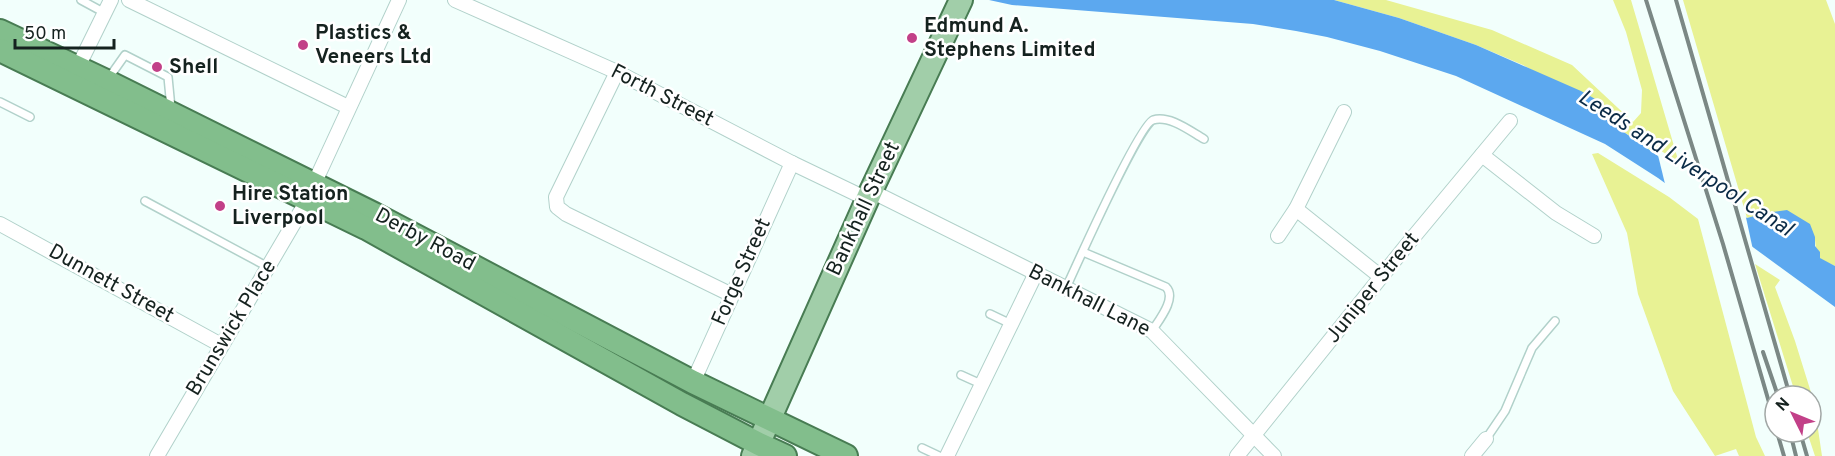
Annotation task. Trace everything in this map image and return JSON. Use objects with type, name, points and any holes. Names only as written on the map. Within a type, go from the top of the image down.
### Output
[{"type":"highway","name":"Derby Road","points":[[0,47],[77,69],[171,114],[311,192],[366,228],[672,398],[756,450],[785,456]]},
{"type":"highway","name":"Derby Road","points":[[0,47],[311,192],[374,214],[693,382],[846,456]]},
{"type":"highway","points":[[641,355],[663,374],[749,420],[756,430],[756,450]]},
{"type":"highway","points":[[770,419],[772,430],[778,437],[818,456]]},
{"type":"main road","name":"Bankhall Street","points":[[756,450],[869,195],[959,5]]},
{"type":"street","points":[[129,0],[348,107]]},
{"type":"street","name":"Brunswick Place","points":[[157,456],[311,192],[399,0]]},
{"type":"street","name":"Forth Street","points":[[455,0],[617,72],[792,163],[869,195]]},
{"type":"street","points":[[77,69],[108,6]]},
{"type":"street","points":[[617,72],[556,197],[557,207],[566,214],[732,295]]},
{"type":"street","points":[[1278,236],[1296,209],[1344,112]]},
{"type":"street","name":"Juniper Street","points":[[1237,456],[1510,121]]},
{"type":"street","points":[[1482,155],[1556,213],[1594,236]]},
{"type":"street","name":"Forge Street","points":[[693,382],[792,163]]},
{"type":"street","name":"Bankhall Lane","points":[[869,195],[1036,273],[1152,331],[1274,456]]},
{"type":"street","points":[[1296,209],[1381,277]]},
{"type":"street","name":"Dunnett Street","points":[[0,224],[221,345]]},
{"type":"street","points":[[947,456],[1036,273]]},
{"type":"street","points":[[1472,456],[1486,439]]},
{"type":"lane","points":[[81,0],[108,6]]},
{"type":"lane","points":[[106,81],[125,55],[168,77],[171,114]]},
{"type":"lane","points":[[0,102],[30,117]]},
{"type":"lane","points":[[1066,288],[1148,122],[1155,119],[1175,123],[1204,139]]},
{"type":"lane","points":[[145,201],[268,267]]},
{"type":"lane","points":[[1083,252],[1166,287],[1170,291],[1166,307],[1152,331]]},
{"type":"lane","points":[[990,314],[1011,324]]},
{"type":"lane","points":[[1486,439],[1505,411],[1532,348],[1555,321]]},
{"type":"lane","points":[[961,375],[981,384]]},
{"type":"lane","points":[[922,448],[939,456]]},
{"type":"green space","points":[[1334,0],[1386,0],[1492,30],[1572,65],[1633,122],[1641,113],[1642,90],[1626,32],[1613,0],[1631,0],[1679,163],[1657,148],[1658,155],[1618,128],[1620,121],[1523,65],[1476,45],[1399,18]]},
{"type":"green space","points":[[1683,0],[1826,0],[1835,24],[1835,266],[1819,257],[1813,234],[1800,219],[1784,213],[1747,218]]},
{"type":"green space","points":[[1598,153],[1669,197],[1698,219],[1756,437],[1765,456],[1739,456],[1736,449],[1715,456],[1673,391],[1638,294],[1627,233],[1592,154]]},
{"type":"green space","points":[[1755,264],[1780,280],[1775,287],[1808,384],[1792,384]]},
{"type":"green space","points":[[1811,444],[1820,444],[1822,456],[1815,456]]},
{"type":"water","points":[[989,0],[1334,0],[1399,18],[1476,45],[1597,100],[1620,121],[1618,128],[1747,218],[1787,210],[1810,224],[1820,258],[1835,266],[1835,307],[1658,178],[1605,144],[1456,76],[1380,51],[1327,37],[1253,24],[1012,5]]},
{"type":"pier","points":[[1657,151],[1745,213],[1753,250],[1666,188]]},
{"type":"railway","points":[[1646,0],[1723,244],[1764,384]]},
{"type":"railway","points":[[1676,0],[1787,384]]},
{"type":"railway","points":[[1763,352],[1774,384]]},
{"type":"railway","points":[[1780,444],[1784,456]]},
{"type":"railway","points":[[1793,444],[1796,456]]},
{"type":"railway","points":[[1804,444],[1807,456]]},
{"type":"place","name":"Edmund A. Stephens Limited","points":[[912,38]]},
{"type":"place","name":"Plastics & Veneers Ltd","points":[[303,45]]},
{"type":"place","name":"Shell","points":[[157,67]]},
{"type":"place","name":"Hire Station Liverpool","points":[[220,206]]},
{"type":"water label","name":"Leeds and Liverpool Canal","points":[[1685,164]]}]
